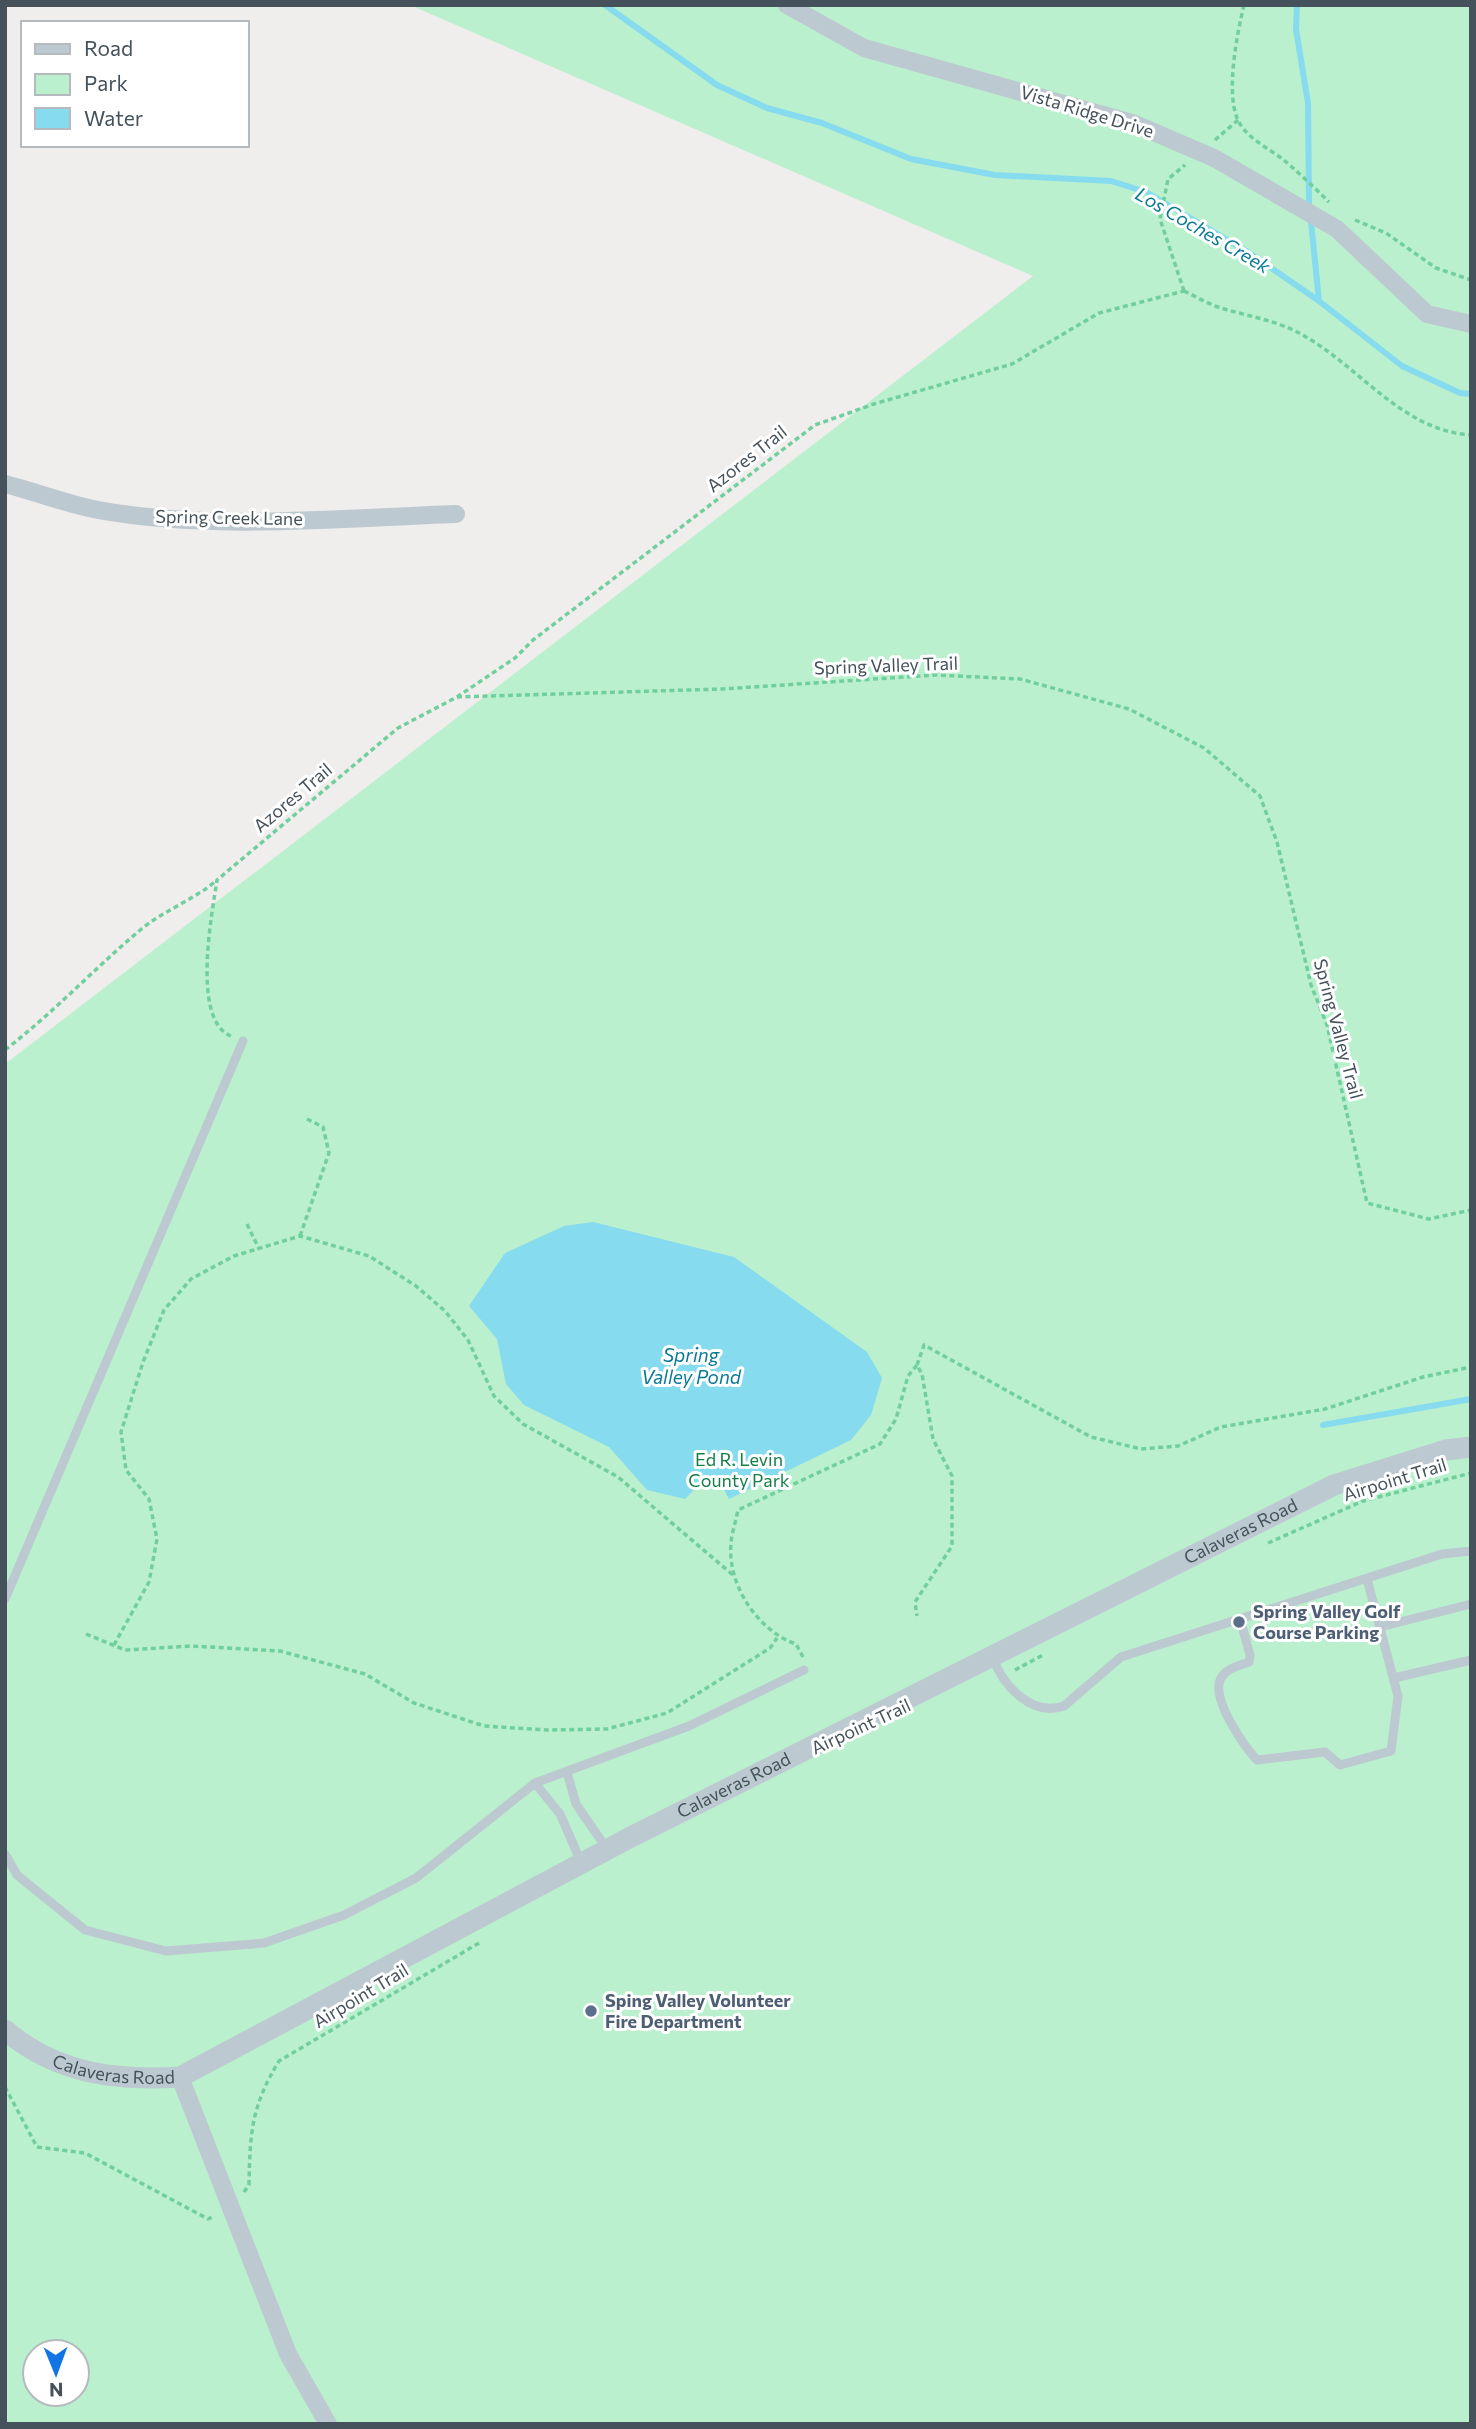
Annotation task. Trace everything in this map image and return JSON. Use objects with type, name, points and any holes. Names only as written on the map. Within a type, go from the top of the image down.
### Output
[{"type":"street","name":"Vista Ridge Drive","points":[[788,5],[864,48],[1135,124],[1200,152],[1337,229],[1427,314],[1471,324]]},
{"type":"street","name":"Spring Creek Lane","points":[[5,484],[97,509],[174,519],[304,520],[456,514]]},
{"type":"street","name":"Calaveras Road","points":[[5,2030],[36,2050],[89,2073],[113,2078],[180,2077],[475,1923],[607,1849],[997,1668],[1335,1485],[1446,1450],[1471,1447]]},
{"type":"street","points":[[180,2077],[288,2354],[328,2424]]},
{"type":"lane","points":[[5,1599],[243,1041]]},
{"type":"lane","points":[[997,1668],[1028,1702],[1043,1710],[1053,1710],[1065,1706],[1121,1657],[1442,1554],[1471,1551]]},
{"type":"lane","points":[[1240,1619],[1250,1655],[1249,1662],[1230,1669],[1220,1679],[1219,1689],[1223,1707],[1246,1749],[1257,1759],[1325,1752],[1340,1765],[1391,1751],[1398,1696],[1367,1579]]},
{"type":"lane","points":[[1380,1627],[1471,1604]]},
{"type":"lane","points":[[1394,1678],[1471,1660]]},
{"type":"lane","points":[[5,1854],[17,1875],[85,1930],[166,1951],[264,1942],[344,1915],[416,1878],[535,1783],[689,1726],[806,1669]]},
{"type":"lane","points":[[567,1772],[576,1804],[607,1849]]},
{"type":"lane","points":[[535,1783],[560,1814],[582,1863]]},
{"type":"path","points":[[1244,5],[1238,33],[1234,88],[1238,120],[1251,136],[1284,160],[1333,205]]},
{"type":"path","points":[[1238,120],[1168,179],[1160,219],[1184,291],[1216,306],[1278,323],[1302,335],[1409,415],[1449,434],[1471,435]]},
{"type":"path","points":[[1354,219],[1386,233],[1436,268],[1471,280]]},
{"type":"path","name":"Azores Trail","points":[[5,1050],[38,1024],[142,929],[197,898],[398,728],[457,697],[515,658],[533,640],[815,425],[874,404],[1012,364],[1099,313],[1184,291]]},
{"type":"path","name":"Spring Valley Trail","points":[[457,697],[722,689],[936,675],[1020,679],[1129,709],[1204,748],[1260,796],[1276,842],[1311,985],[1327,1025],[1367,1203],[1429,1219],[1471,1210]]},
{"type":"path","points":[[217,880],[208,942],[210,1003],[215,1022],[223,1033],[243,1041]]},
{"type":"path","points":[[300,1236],[329,1153],[323,1127],[307,1119]]},
{"type":"path","points":[[247,1224],[259,1248]]},
{"type":"path","points":[[114,1645],[149,1582],[157,1539],[149,1499],[126,1470],[121,1432],[142,1362],[164,1310],[191,1279],[234,1256],[300,1236],[369,1256],[416,1286],[446,1311],[468,1340],[494,1396],[523,1424],[618,1477],[734,1576]]},
{"type":"path","points":[[806,1669],[796,1644],[778,1638],[752,1611],[734,1576],[731,1544],[738,1510],[880,1444],[895,1419],[908,1376],[917,1365],[924,1345],[1091,1437],[1141,1449],[1178,1446],[1222,1427],[1325,1409],[1423,1377],[1471,1367]]},
{"type":"path","points":[[917,1365],[922,1374],[933,1439],[952,1476],[952,1546],[915,1602],[917,1616]]},
{"type":"path","name":"Airpoint Trail","points":[[1261,1546],[1363,1501],[1471,1473]]},
{"type":"path","points":[[86,1634],[125,1650],[191,1646],[281,1651],[365,1674],[414,1703],[484,1726],[547,1730],[607,1729],[667,1713],[770,1648],[778,1638]]},
{"type":"path","points":[[997,1668],[1049,1652]]},
{"type":"path","name":"Airpoint Trail","points":[[232,2209],[249,2185],[250,2133],[261,2091],[279,2061],[485,1939]]},
{"type":"path","points":[[5,2087],[37,2147],[85,2153],[208,2218],[232,2209]]},
{"type":"green space","name":"Ed R. Levin County Park","points":[[410,5],[1471,5],[1471,2424],[5,2424],[5,1064],[1033,276]]},
{"type":"water","name":"Spring Valley Pond","points":[[593,1222],[734,1257],[867,1352],[882,1378],[871,1415],[851,1440],[729,1499],[721,1484],[702,1482],[685,1499],[647,1490],[609,1447],[524,1405],[506,1384],[497,1339],[469,1306],[505,1253],[564,1226]]},
{"type":"waterway","name":"Los Coches Creek","points":[[605,5],[717,85],[767,108],[822,123],[911,159],[995,175],[1111,181],[1146,192],[1248,252],[1319,301],[1402,366],[1460,393],[1471,394]]},
{"type":"waterway","points":[[1297,5],[1296,29],[1308,103],[1309,202],[1319,301]]},
{"type":"waterway","points":[[1323,1425],[1471,1399]]},
{"type":"place","name":"Spring Valley Golf Course Parking","points":[[1239,1622]]},
{"type":"place","name":"Sping Valley Volunteer Fire Department","points":[[591,2011]]}]
